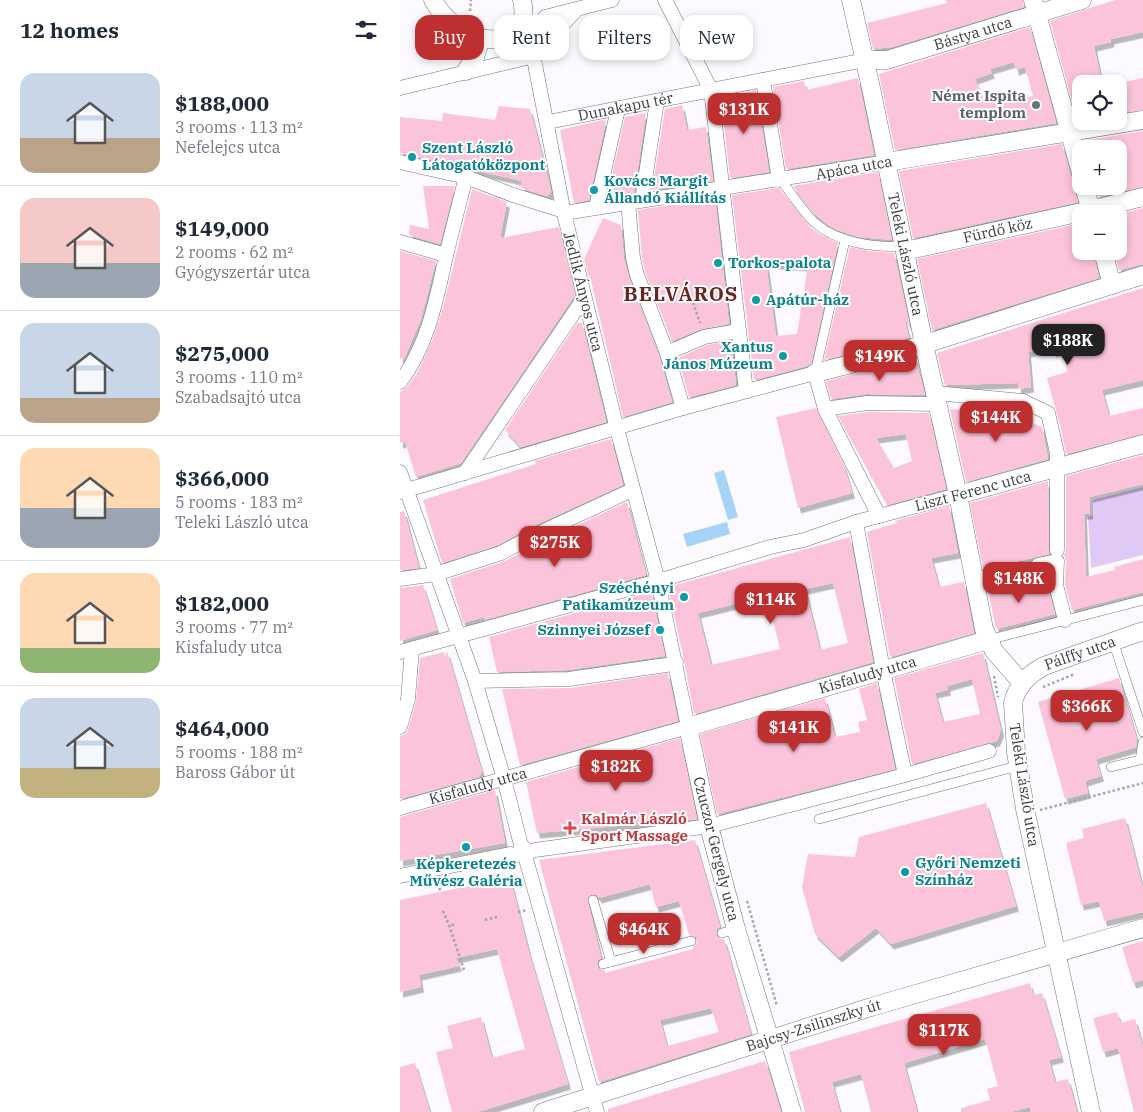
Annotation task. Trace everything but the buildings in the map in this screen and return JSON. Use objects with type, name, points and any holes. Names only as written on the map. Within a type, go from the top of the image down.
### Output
[{"type":"street","points":[[433,0],[446,15]]},
{"type":"street","points":[[553,15],[612,0]]},
{"type":"street","points":[[665,0],[711,90],[746,391]]},
{"type":"street","points":[[851,0],[859,50]]},
{"type":"street","name":"Bástya utca","points":[[859,50],[887,60],[934,47],[1035,7],[1082,0]]},
{"type":"street","points":[[484,38],[502,39],[514,34],[521,24],[523,5]]},
{"type":"street","points":[[1035,7],[1073,140]]},
{"type":"street","points":[[569,18],[577,9]]},
{"type":"street","name":"Dunakapu tér","points":[[548,122],[763,80],[859,50]]},
{"type":"street","name":"Teleki László utca","points":[[859,50],[887,162],[924,344],[958,495],[989,577],[988,640],[997,656],[1022,683],[1015,696],[1013,710],[1017,766],[1091,1112]]},
{"type":"street","points":[[466,71],[474,60]]},
{"type":"street","points":[[400,88],[516,60]]},
{"type":"street","name":"Jedlik Ányos utca","points":[[535,60],[564,212],[584,298],[632,490],[658,582]]},
{"type":"street","points":[[763,80],[780,180]]},
{"type":"street","points":[[642,200],[657,101]]},
{"type":"street","points":[[596,207],[618,109]]},
{"type":"street","name":"Apáca utca","points":[[564,212],[780,180],[1143,120]]},
{"type":"street","points":[[400,162],[466,177],[564,212]]},
{"type":"street","points":[[403,374],[425,338],[434,309],[466,177]]},
{"type":"street","name":"Fürdő köz","points":[[1115,205],[1143,197]]},
{"type":"street","points":[[628,202],[633,258],[637,275],[667,353],[683,408]]},
{"type":"street","name":"Fürdő köz","points":[[905,249],[1072,216]]},
{"type":"street","points":[[400,242],[446,255]]},
{"type":"street","points":[[1105,260],[1112,284]]},
{"type":"street","points":[[403,491],[683,408],[903,351],[1143,275]]},
{"type":"street","points":[[465,473],[584,298]]},
{"type":"street","points":[[667,353],[704,337],[738,331]]},
{"type":"street","points":[[815,373],[824,409],[879,516]]},
{"type":"street","points":[[824,409],[867,403],[936,398],[1023,401],[1048,413],[1057,453],[1058,468],[1056,585],[1065,620]]},
{"type":"street","name":"Liszt Ferenc utca","points":[[406,651],[658,582],[770,547],[804,540],[856,522],[1143,444]]},
{"type":"street","points":[[400,472],[403,491],[460,636],[475,681],[521,845],[525,849],[524,852],[595,1104]]},
{"type":"street","points":[[400,579],[436,574],[501,553],[632,490]]},
{"type":"street","points":[[856,522],[883,670],[905,775]]},
{"type":"street","points":[[1038,565],[1057,556]]},
{"type":"street","points":[[989,577],[1021,569]]},
{"type":"street","name":"Czuczor Gergely utca","points":[[658,582],[676,662],[729,931],[770,1039],[792,1112]]},
{"type":"street","name":"Pálffy utca","points":[[1022,683],[1032,673],[1044,666],[1143,631]]},
{"type":"street","name":"Kisfaludy utca","points":[[400,808],[688,727],[842,688],[883,670],[988,640]]},
{"type":"street","points":[[400,727],[408,700],[406,651]]},
{"type":"street","points":[[475,681],[569,679],[676,662]]},
{"type":"street","points":[[400,876],[510,854],[709,826],[905,775],[989,750]]},
{"type":"street","name":"Bajcsy-Zsilinszky út","points":[[543,1112],[595,1104],[770,1039],[949,983],[1143,928]]},
{"type":"lane","points":[[892,54],[926,46],[934,47]]},
{"type":"lane","points":[[780,180],[815,223],[845,240],[871,246],[905,249]]},
{"type":"lane","points":[[815,373],[845,240]]},
{"type":"lane","points":[[988,640],[1143,600]]},
{"type":"lane","points":[[1114,641],[1143,732]]},
{"type":"lane","points":[[1111,767],[1140,760],[1143,742]]},
{"type":"lane","points":[[819,819],[1017,766]]},
{"type":"lane","points":[[593,900],[607,963],[691,941]]},
{"type":"path","points":[[470,11],[471,0]]},
{"type":"path","points":[[685,279],[704,337]]},
{"type":"path","points":[[1026,814],[1143,783]]},
{"type":"path","points":[[443,911],[450,925],[464,970]]},
{"type":"path","points":[[485,920],[497,917]]},
{"type":"shaded area","points":[[1143,487],[1143,555],[1091,568],[1088,517],[1093,515],[1093,500]]},
{"type":"water","points":[[724,470],[738,517],[728,520],[714,473]]},
{"type":"water","points":[[727,522],[730,534],[687,547],[683,534]]},
{"type":"place","name":"Német Ispita templom","points":[[1036,105]]},
{"type":"place","name":"Szent László Látogatóközpont","points":[[412,157]]},
{"type":"place","name":"Kovács Margit Állandó Kiállítás","points":[[594,190]]},
{"type":"place","name":"Torkos-palota","points":[[718,263]]},
{"type":"place","name":"Apátúr-ház","points":[[756,300]]},
{"type":"place","name":"Xantus János Múzeum","points":[[783,356]]},
{"type":"place","name":"Széchényi Patikamúzeum","points":[[684,597]]},
{"type":"place","name":"Szinnyei József","points":[[660,630]]},
{"type":"place","name":"Kalmár László Sport Massage","points":[[570,828]]},
{"type":"place","name":"Képkeretezés Művész Galéria","points":[[466,847]]},
{"type":"place","name":"Győri Nemzeti Színház","points":[[905,872]]},
{"type":"district","name":"BELVÁROS","points":[[681,294]]}]
